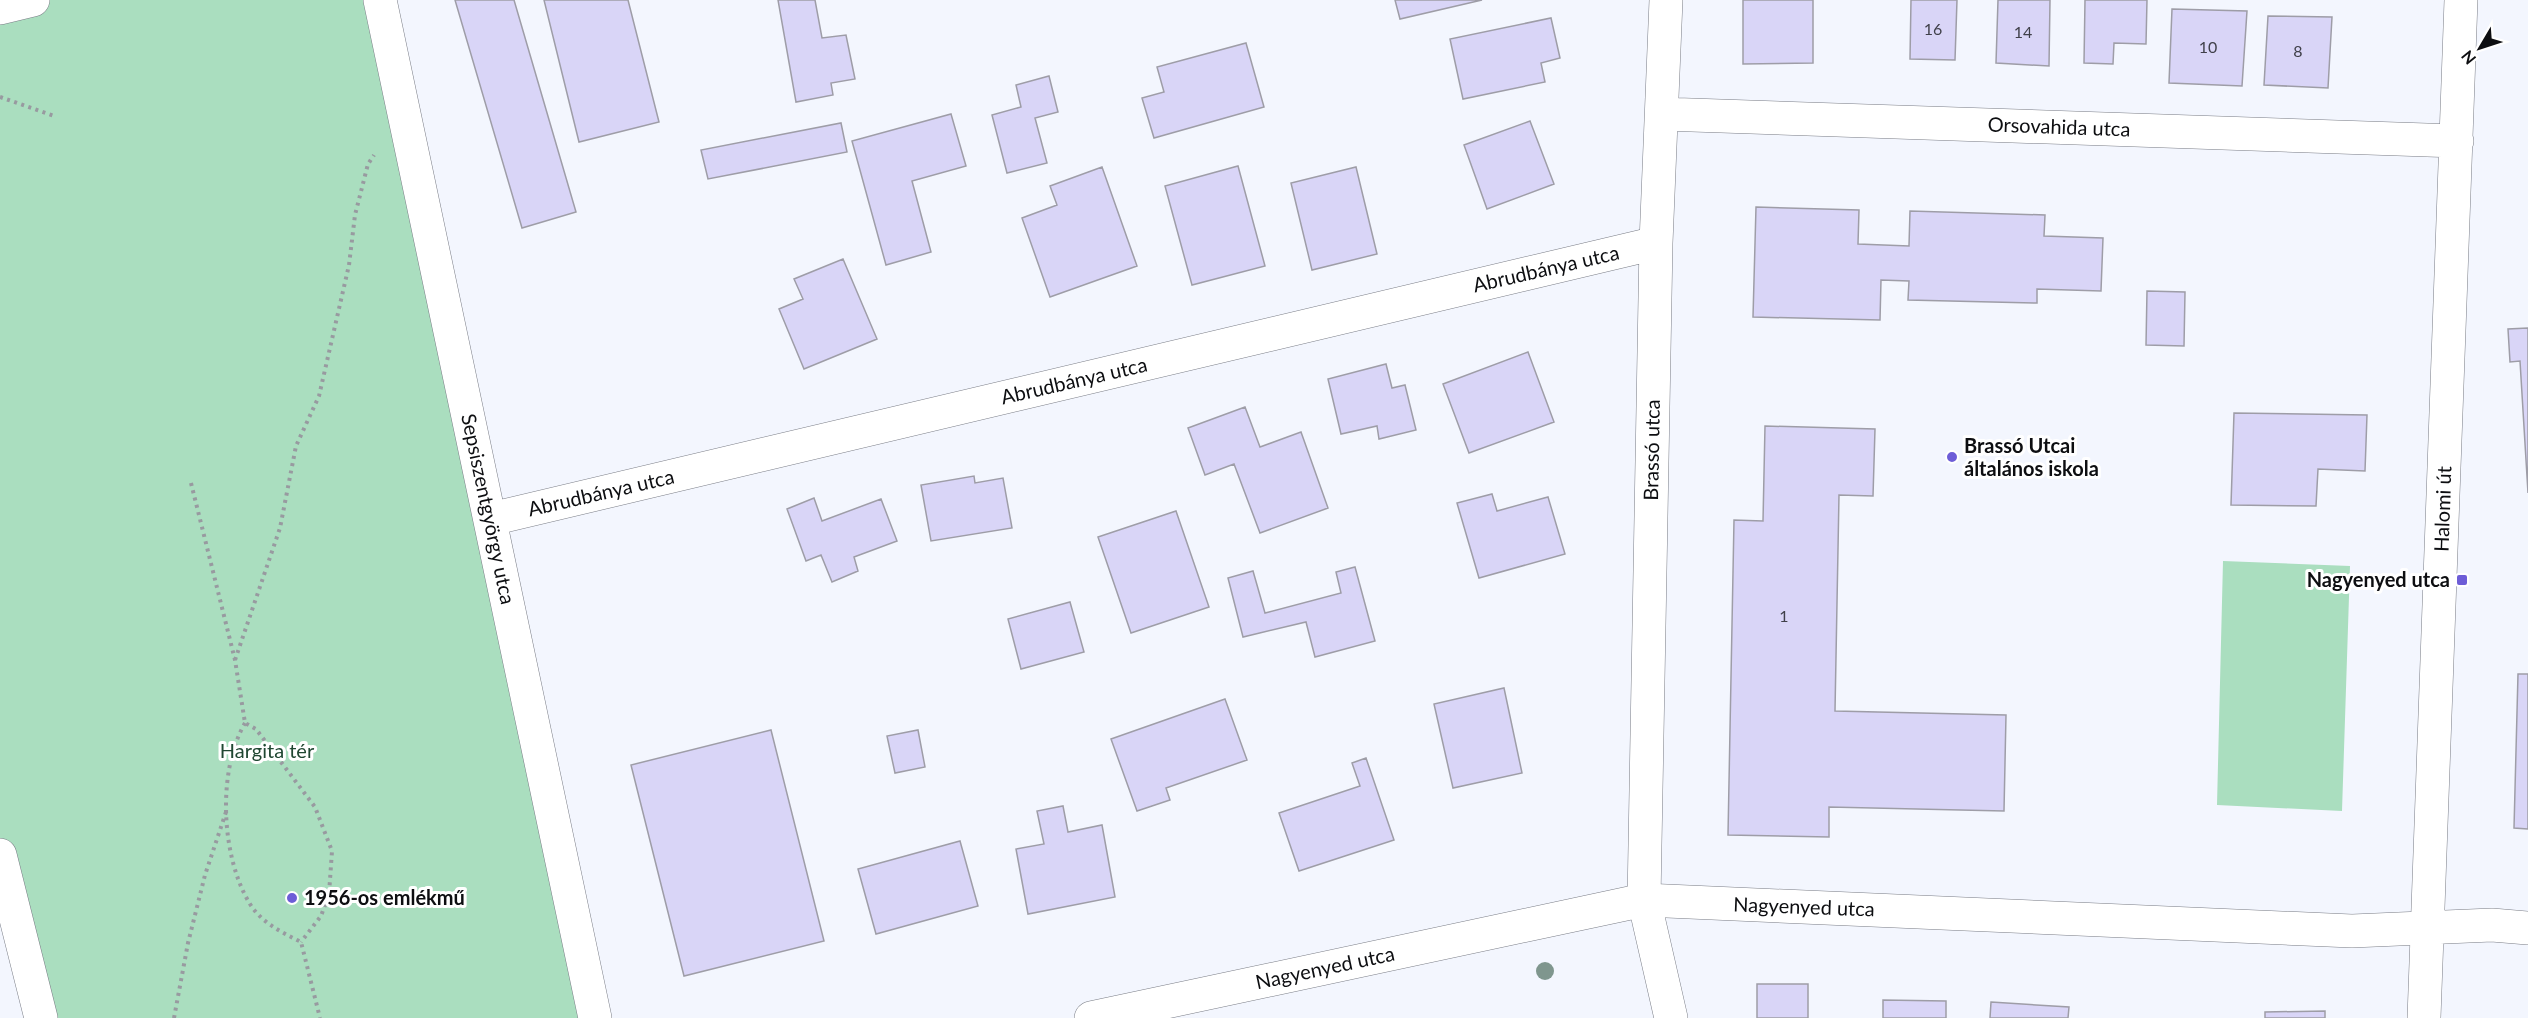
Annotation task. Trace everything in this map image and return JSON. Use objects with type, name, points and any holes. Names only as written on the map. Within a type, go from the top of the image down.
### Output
[{"type":"street","points":[[0,8],[33,0]]},
{"type":"street","name":"Sepsiszentgyörgy utca","points":[[380,0],[595,1018]]},
{"type":"street","name":"Brassó utca","points":[[1666,0],[1656,243],[1644,900],[1671,1018]]},
{"type":"street","name":"Halomi út","points":[[2424,1018],[2461,0]]},
{"type":"street","name":"Orsovahida utca","points":[[1662,114],[2457,141]]},
{"type":"street","name":"Abrudbánya utca","points":[[491,519],[1656,243]]},
{"type":"street","points":[[0,855],[41,1018]]},
{"type":"street","name":"Nagyenyed utca","points":[[1091,1018],[1644,900],[2352,931],[2426,927],[2528,928]]},
{"type":"path","points":[[0,97],[54,116]]},
{"type":"path","points":[[235,660],[280,528],[296,446],[320,396],[349,265],[355,215],[368,164],[404,111]]},
{"type":"path","points":[[191,483],[235,660],[245,723],[240,733],[228,780],[227,830],[233,859],[250,904],[273,928],[301,942],[320,1018]]},
{"type":"path","points":[[245,723],[256,729],[315,807],[332,851],[329,894],[321,916],[301,942]]},
{"type":"path","points":[[174,1018],[188,943],[205,875],[227,808]]},
{"type":"green space","name":"Hargita tér","points":[[33,0],[380,0],[595,1018],[41,1018],[0,855],[0,8]]},
{"type":"green space","points":[[2223,561],[2350,566],[2342,811],[2217,805]]},
{"type":"building","points":[[455,0],[514,0],[576,212],[522,228]]},
{"type":"building","points":[[544,0],[628,0],[659,122],[579,142]]},
{"type":"building","points":[[778,0],[815,0],[822,38],[846,35],[855,79],[831,83],[833,95],[796,102]]},
{"type":"building","points":[[1395,0],[1482,0],[1400,19]]},
{"type":"building","points":[[1743,0],[1813,0],[1813,63],[1743,64]]},
{"type":"building","points":[[1911,0],[1957,0],[1955,60],[1910,59]]},
{"type":"building","points":[[1998,0],[2050,0],[2049,66],[1996,63]]},
{"type":"building","points":[[2085,0],[2147,0],[2146,44],[2114,43],[2113,64],[2084,63]]},
{"type":"building","points":[[2172,9],[2247,11],[2242,86],[2169,83]]},
{"type":"building","points":[[2268,16],[2332,17],[2328,88],[2264,85]]},
{"type":"building","points":[[1551,18],[1560,58],[1541,63],[1545,82],[1463,99],[1450,39]]},
{"type":"building","points":[[1246,43],[1264,107],[1154,138],[1142,98],[1164,92],[1157,67]]},
{"type":"building","points":[[1049,76],[1058,112],[1035,118],[1047,163],[1007,173],[992,115],[1021,107],[1016,85]]},
{"type":"building","points":[[951,114],[966,166],[912,181],[931,252],[886,265],[852,141]]},
{"type":"building","points":[[1530,121],[1554,184],[1487,209],[1464,145]]},
{"type":"building","points":[[841,123],[847,152],[708,179],[701,150]]},
{"type":"building","points":[[1238,166],[1265,266],[1192,285],[1165,186]]},
{"type":"building","points":[[1102,167],[1137,266],[1050,297],[1022,218],[1057,205],[1050,186]]},
{"type":"building","points":[[1356,167],[1377,254],[1312,270],[1291,183]]},
{"type":"building","points":[[1756,207],[1859,210],[1858,244],[1909,246],[1910,211],[2045,215],[2044,236],[2103,238],[2101,291],[2037,289],[2037,303],[1908,300],[1909,281],[1881,280],[1880,320],[1753,317]]},
{"type":"building","points":[[843,259],[877,339],[804,369],[779,309],[803,299],[794,279]]},
{"type":"building","points":[[2147,291],[2185,292],[2184,346],[2146,345]]},
{"type":"building","points":[[2528,328],[2528,493],[2520,361],[2510,362],[2508,329]]},
{"type":"building","points":[[1528,352],[1554,422],[1469,453],[1443,384]]},
{"type":"building","points":[[1386,364],[1392,388],[1405,385],[1416,430],[1379,439],[1377,426],[1341,434],[1328,379]]},
{"type":"building","points":[[1245,407],[1260,447],[1301,432],[1328,508],[1260,533],[1234,464],[1205,475],[1188,428]]},
{"type":"building","points":[[2234,413],[2367,415],[2365,471],[2318,469],[2316,506],[2231,505]]},
{"type":"building","points":[[1765,426],[1875,429],[1873,496],[1839,495],[1835,711],[2006,715],[2004,811],[1829,807],[1829,837],[1728,835],[1734,520],[1763,521]]},
{"type":"building","points":[[974,476],[975,483],[1003,478],[1012,528],[931,541],[921,485]]},
{"type":"building","points":[[1492,494],[1497,511],[1548,497],[1565,554],[1479,578],[1457,503]]},
{"type":"building","points":[[814,498],[822,521],[881,499],[897,541],[854,557],[858,571],[832,582],[821,555],[806,561],[787,509]]},
{"type":"building","points":[[1176,511],[1209,607],[1131,633],[1098,537]]},
{"type":"building","points":[[1355,567],[1375,641],[1315,657],[1306,622],[1243,637],[1228,578],[1253,571],[1265,613],[1341,593],[1336,572]]},
{"type":"building","points":[[1070,602],[1084,652],[1021,669],[1008,619]]},
{"type":"building","points":[[2518,674],[2528,674],[2528,829],[2514,828]]},
{"type":"building","points":[[1504,688],[1522,773],[1453,788],[1434,704]]},
{"type":"building","points":[[1225,699],[1247,760],[1166,788],[1170,800],[1137,811],[1111,739]]},
{"type":"building","points":[[771,730],[824,941],[684,976],[631,765]]},
{"type":"building","points":[[918,730],[925,767],[895,773],[887,736]]},
{"type":"building","points":[[1366,758],[1394,840],[1299,871],[1279,813],[1360,786],[1352,763]]},
{"type":"building","points":[[1063,806],[1068,832],[1102,825],[1115,897],[1028,914],[1016,849],[1044,844],[1037,811]]},
{"type":"building","points":[[960,841],[978,906],[876,934],[858,869]]},
{"type":"building","points":[[1757,984],[1808,984],[1808,1018],[1757,1018]]},
{"type":"building","points":[[1883,1000],[1946,1001],[1946,1018],[1883,1018]]},
{"type":"building","points":[[1991,1002],[2069,1007],[2068,1018],[1990,1018]]},
{"type":"building","points":[[2325,1011],[2325,1018],[2265,1018],[2265,1012]]},
{"type":"place","name":"Brassó Utcai általános iskola","points":[[1952,457]]},
{"type":"place","name":"Nagyenyed utca","points":[[2462,580]]},
{"type":"place","name":"1956-os emlékmű","points":[[292,898]]}]
